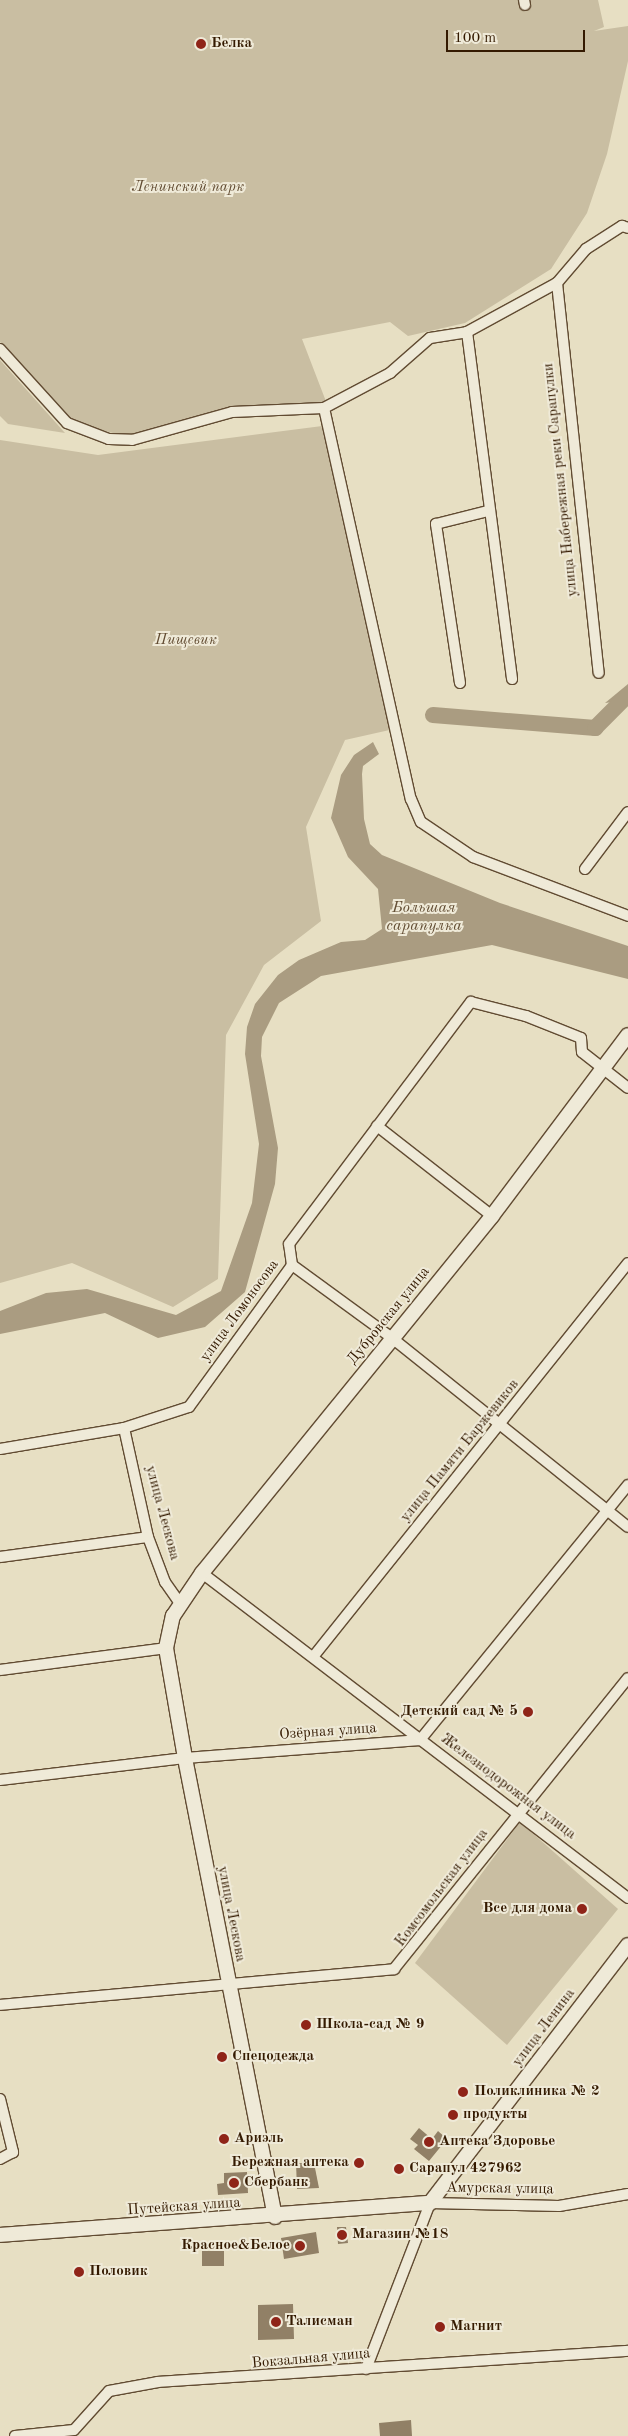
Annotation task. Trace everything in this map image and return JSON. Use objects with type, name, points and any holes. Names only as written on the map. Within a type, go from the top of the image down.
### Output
[{"type":"street","points":[[0,349],[67,424],[109,439],[132,440],[232,412],[324,408],[390,373],[430,338],[467,332],[557,283],[586,249],[622,226],[628,228]]},
{"type":"street","name":"улица Набережная реки Сарапулки","points":[[557,283],[599,673]]},
{"type":"street","points":[[467,332],[488,511],[512,679]]},
{"type":"street","points":[[324,408],[411,799],[421,822],[474,857],[628,916]]},
{"type":"street","points":[[460,683],[436,524],[488,511]]},
{"type":"street","points":[[585,869],[628,812]]},
{"type":"street","name":"улица Ломоносова","points":[[0,1449],[124,1428],[189,1407],[292,1265],[289,1244],[471,1002],[526,1016],[581,1038],[582,1052],[601,1068]]},
{"type":"street","name":"Дубровская улица","points":[[173,1616],[179,1602],[202,1573],[492,1216],[601,1068],[628,1035]]},
{"type":"street","points":[[601,1068],[628,1088]]},
{"type":"street","points":[[377,1126],[492,1216]]},
{"type":"street","name":"улица Памяти Баржевиков","points":[[314,1657],[628,1263]]},
{"type":"street","points":[[292,1265],[392,1338],[628,1527]]},
{"type":"street","name":"улица Лескова","points":[[124,1428],[148,1537],[165,1582],[179,1602]]},
{"type":"street","points":[[420,1740],[628,1485]]},
{"type":"street","points":[[0,1557],[148,1537]]},
{"type":"street","name":"Железнодорожная улица","points":[[202,1573],[420,1740],[518,1812],[628,1898]]},
{"type":"street","name":"улица Лескова","points":[[173,1616],[166,1648],[228,1987],[275,2217]]},
{"type":"street","points":[[0,1670],[166,1648]]},
{"type":"street","name":"Комсомольская улица","points":[[0,2006],[228,1987],[402,1964],[518,1812],[628,1678]]},
{"type":"street","name":"Озёрная улица","points":[[0,1780],[185,1758],[420,1740]]},
{"type":"street","name":"улица Ленина","points":[[366,2369],[430,2203],[628,1945]]},
{"type":"street","points":[[0,2099],[13,2152],[0,2159]]},
{"type":"street","name":"Амурская улица","points":[[430,2203],[559,2206],[628,2194]]},
{"type":"street","name":"Путейская улица","points":[[0,2235],[275,2217],[430,2203]]},
{"type":"street","name":"Вокзальная улица","points":[[15,2436],[74,2430],[108,2391],[158,2382],[628,2351]]},
{"type":"green space","name":"Ленинский парк","points":[[0,0],[598,0],[604,27],[594,31],[628,26],[628,61],[607,154],[587,213],[551,269],[465,323],[408,336],[390,322],[302,339],[327,404],[246,408],[136,439],[71,422],[0,342]]},
{"type":"green space","points":[[0,360],[65,433],[8,424],[0,416]]},
{"type":"green space","name":"Пищевик","points":[[330,425],[394,729],[345,740],[306,827],[321,921],[264,965],[226,1035],[218,1279],[173,1307],[72,1263],[0,1283],[0,440],[98,455]]},
{"type":"green space","points":[[520,1822],[618,1909],[507,2045],[415,1963]]},
{"type":"water","points":[[628,684],[628,700],[605,703]]},
{"type":"water","name":"Большая сарапулка","points":[[373,742],[379,754],[363,766],[362,774],[364,819],[370,844],[382,855],[500,903],[628,946],[628,979],[492,945],[321,976],[279,1003],[262,1037],[261,1056],[278,1148],[275,1184],[245,1292],[205,1327],[158,1338],[105,1313],[0,1334],[0,1311],[46,1293],[87,1289],[176,1315],[221,1291],[252,1203],[259,1144],[245,1054],[247,1027],[255,1004],[278,975],[299,960],[341,942],[365,940],[382,929],[378,889],[348,857],[331,818],[341,775],[354,755]]},
{"type":"building","name":"Аптека Здоровье","points":[[419,2128],[432,2139],[438,2131],[447,2139],[429,2161],[414,2149],[418,2145],[410,2139]]},
{"type":"building","points":[[296,2163],[314,2163],[319,2188],[297,2189]]},
{"type":"building","name":"Сбербанк","points":[[247,2172],[248,2193],[218,2195],[217,2184],[224,2183],[224,2173]]},
{"type":"building","name":"Магазин №18","points":[[337,2227],[346,2227],[348,2243],[338,2244]]},
{"type":"building","name":"Красное&Белое","points":[[316,2232],[319,2253],[284,2259],[281,2238]]},
{"type":"building","points":[[202,2251],[224,2251],[224,2266],[202,2266]]},
{"type":"building","name":"Талисман","points":[[293,2304],[294,2339],[258,2340],[258,2305]]},
{"type":"building","points":[[411,2420],[412,2436],[380,2436],[379,2423]]},
{"type":"waterway","name":"Большая сарапулка","points":[[433,715],[595,728],[628,695]]},
{"type":"place","name":"Белка","points":[[201,44]]},
{"type":"place","name":"Детский сад № 5","points":[[528,1712]]},
{"type":"place","name":"Все для дома","points":[[582,1909]]},
{"type":"place","name":"Школа-сад № 9","points":[[306,2025]]},
{"type":"place","name":"Спецодежда","points":[[222,2057]]},
{"type":"place","name":"Поликлиника № 2","points":[[463,2092]]},
{"type":"place","name":"продукты","points":[[453,2115]]},
{"type":"place","name":"Ариэль","points":[[224,2139]]},
{"type":"place","name":"Аптека Здоровье","points":[[429,2142]]},
{"type":"place","name":"Бережная аптека","points":[[359,2163]]},
{"type":"place","name":"Сарапул 427962","points":[[399,2169]]},
{"type":"place","name":"Сбербанк","points":[[234,2183]]},
{"type":"place","name":"Магазин №18","points":[[342,2235]]},
{"type":"place","name":"Красное&Белое","points":[[300,2246]]},
{"type":"place","name":"Половик","points":[[79,2272]]},
{"type":"place","name":"Талисман","points":[[276,2322]]},
{"type":"place","name":"Магнит","points":[[440,2327]]}]
